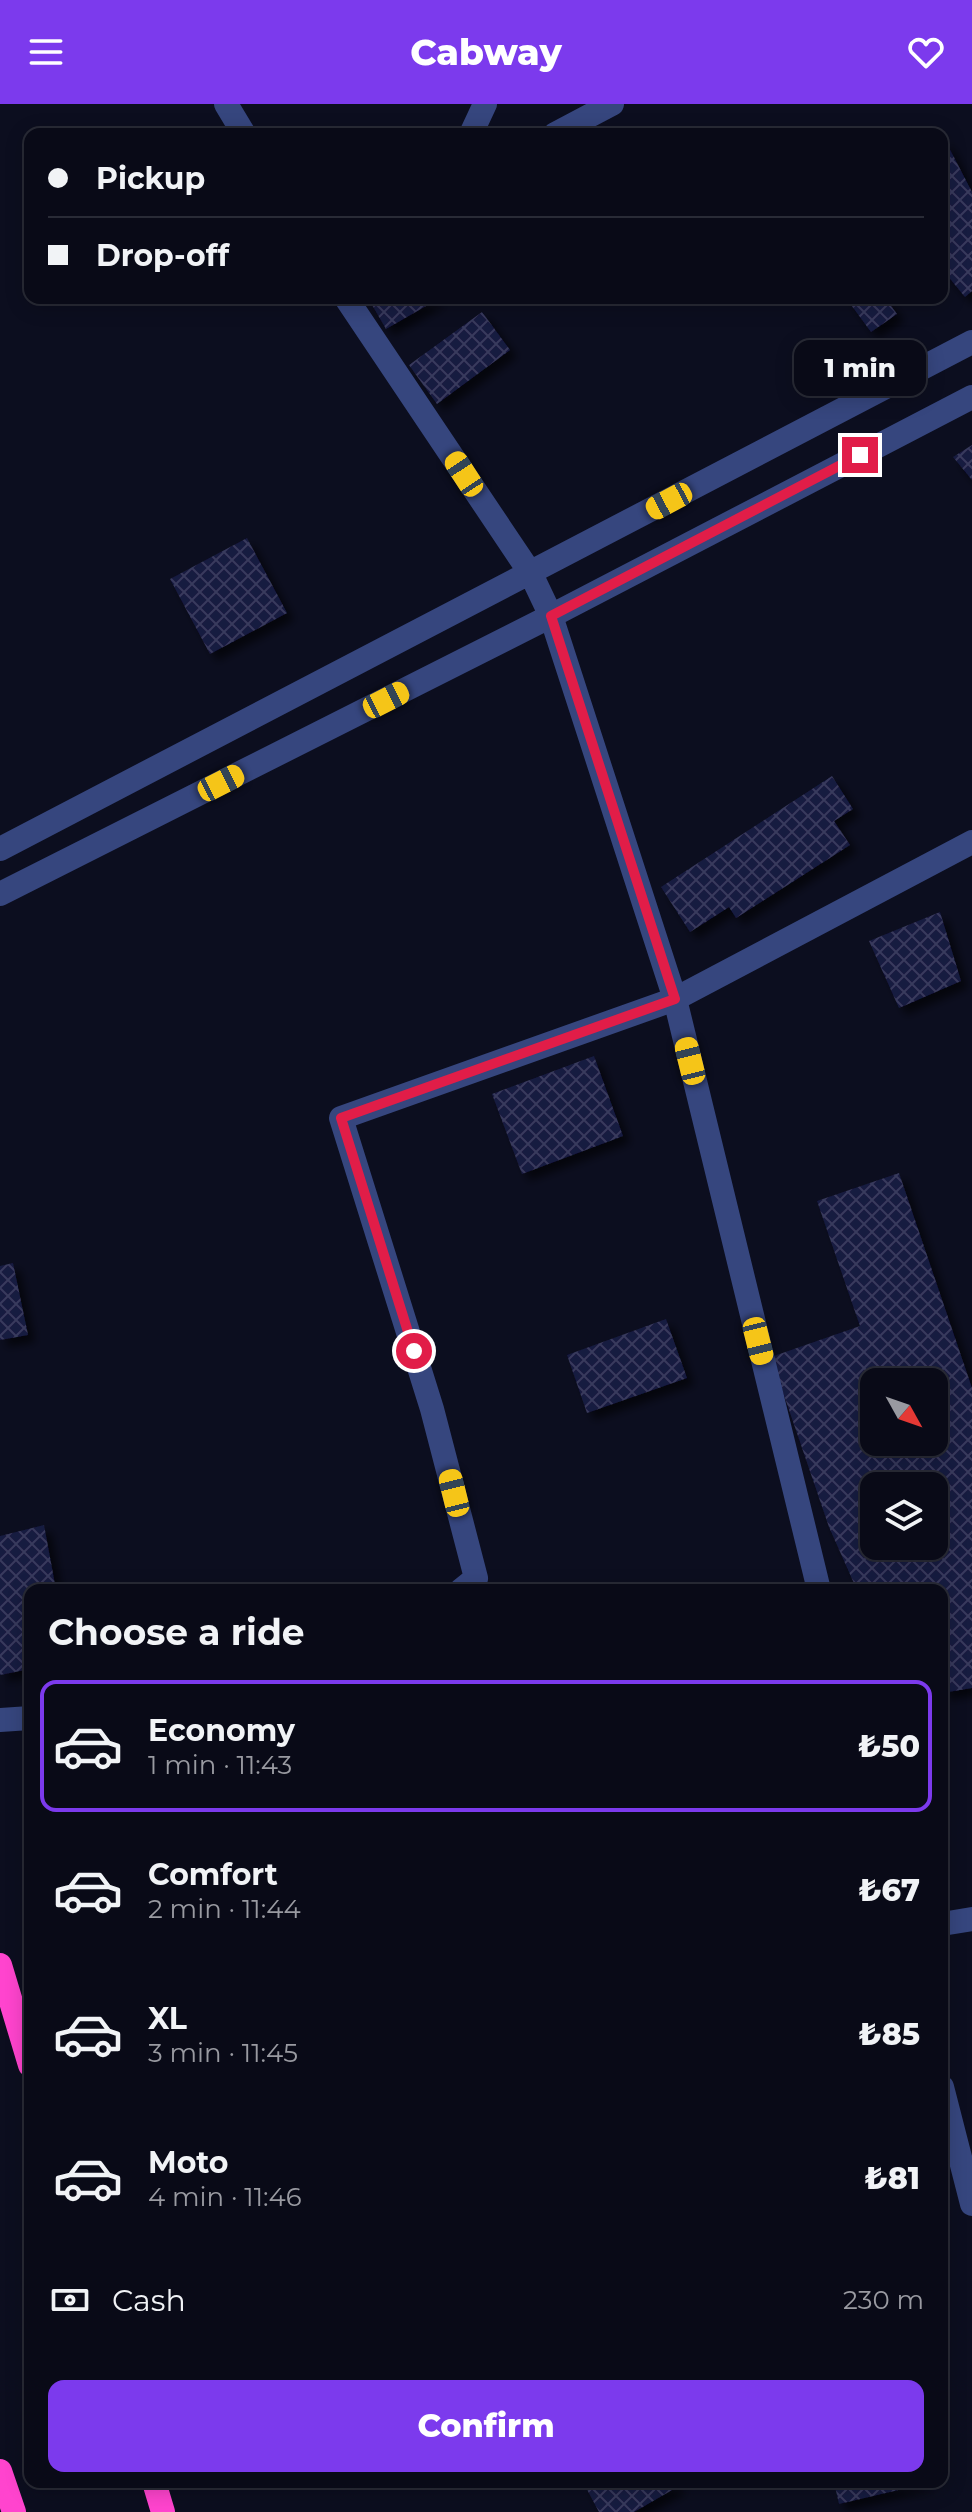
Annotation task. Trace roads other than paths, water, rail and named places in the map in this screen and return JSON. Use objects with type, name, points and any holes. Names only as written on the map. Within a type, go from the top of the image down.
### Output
[{"type":"highway","points":[[0,1965],[24,2045]]},
{"type":"highway","points":[[0,2471],[14,2512]]},
{"type":"highway","points":[[156,2488],[163,2512]]},
{"type":"street","points":[[226,104],[240,128]]},
{"type":"street","points":[[474,128],[485,104]]},
{"type":"street","points":[[566,128],[612,104]]},
{"type":"street","points":[[350,304],[531,574],[551,616],[675,999],[818,1584]]},
{"type":"street","points":[[0,849],[972,342]]},
{"type":"street","points":[[0,894],[551,616],[972,397]]},
{"type":"street","points":[[468,1584],[476,1578],[432,1409],[341,1118],[675,999],[972,842]]},
{"type":"street","points":[[0,1720],[24,1718]]},
{"type":"street","points":[[948,1923],[972,1919]]},
{"type":"street","points":[[948,2110],[972,2204]]}]
